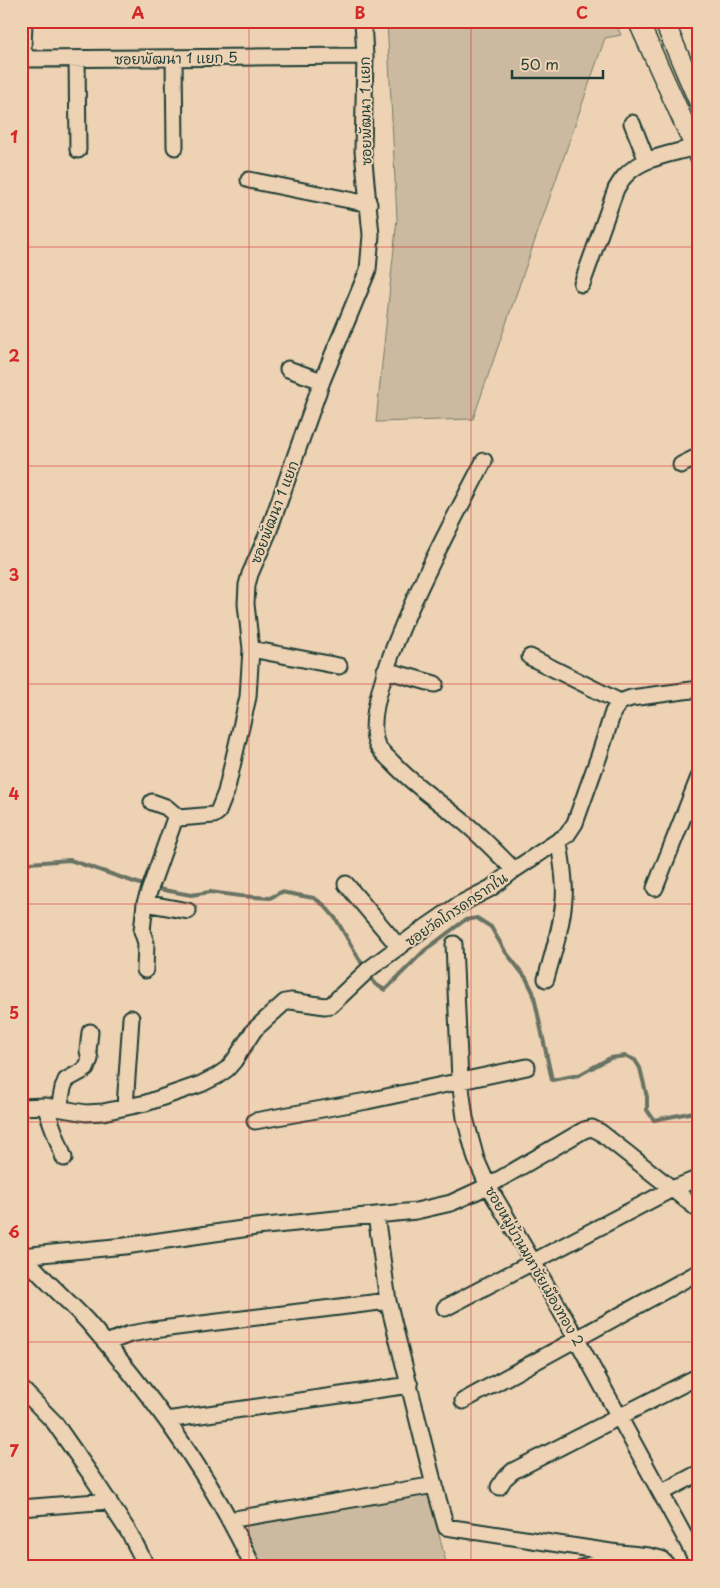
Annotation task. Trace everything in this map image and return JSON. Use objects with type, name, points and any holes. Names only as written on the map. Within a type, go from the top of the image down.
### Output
[{"type":"main road","points":[[638,21],[697,151]]},
{"type":"main road","points":[[664,21],[699,102]]},
{"type":"street","name":"ซอยพัฒนา 1 แยก 5","points":[[24,21],[23,50],[28,59],[364,56]]},
{"type":"street","name":"ซอยพัฒนา 1 แยก","points":[[179,818],[214,815],[220,809],[226,792],[248,697],[251,649],[246,604],[247,585],[268,533],[322,381],[368,270],[372,234],[363,151],[363,21]]},
{"type":"street","points":[[78,58],[78,150]]},
{"type":"street","points":[[174,58],[175,147]]},
{"type":"street","points":[[632,123],[648,162]]},
{"type":"street","points":[[582,284],[616,189],[625,175],[648,162],[697,151]]},
{"type":"street","points":[[250,180],[370,204]]},
{"type":"street","points":[[288,369],[322,381]]},
{"type":"street","points":[[681,465],[699,456]]},
{"type":"street","points":[[484,461],[425,577],[385,670],[374,727],[378,745],[401,772],[417,787],[465,823],[514,870]]},
{"type":"street","points":[[251,649],[340,666]]},
{"type":"street","points":[[530,657],[620,702],[631,698],[699,689]]},
{"type":"street","points":[[385,670],[435,684]]},
{"type":"street","name":"ซอยวัดโกรดกรากใน","points":[[21,1107],[52,1108],[86,1113],[103,1112],[146,1103],[175,1094],[217,1076],[234,1061],[254,1030],[280,1006],[290,1000],[326,1006],[331,1005],[369,969],[399,947],[451,910],[492,888],[514,870],[567,835],[575,823],[613,712],[620,702]]},
{"type":"street","points":[[655,888],[699,777]]},
{"type":"street","points":[[145,970],[146,943],[142,931],[145,903],[174,821],[179,818],[166,807],[152,802]]},
{"type":"street","points":[[546,979],[558,934],[564,899],[564,879],[559,841]]},
{"type":"street","points":[[346,884],[399,947]]},
{"type":"street","points":[[145,903],[188,910]]},
{"type":"street","name":"ซอยหมู่บ้านมหาชัยเมืองทอง 2","points":[[454,944],[460,1080],[467,1126],[476,1159],[488,1186],[576,1338],[699,1563]]},
{"type":"street","points":[[126,1108],[131,1018]]},
{"type":"street","points":[[64,1158],[52,1108],[66,1080],[86,1069],[90,1059],[88,1050],[90,1032]]},
{"type":"street","points":[[255,1121],[366,1101],[527,1067]]},
{"type":"street","points":[[22,1256],[125,1246],[256,1227],[416,1211],[451,1203],[488,1186],[584,1130],[592,1128],[600,1132],[699,1210]]},
{"type":"street","points":[[445,1308],[672,1189],[699,1178]]},
{"type":"street","points":[[376,1215],[388,1301],[446,1527],[649,1556],[661,1559],[669,1567]]},
{"type":"street","points":[[22,1256],[86,1320],[131,1372],[211,1487],[253,1567]]},
{"type":"street","points":[[463,1401],[699,1272]]},
{"type":"street","points":[[106,1343],[130,1334],[153,1330],[388,1301]]},
{"type":"street","points":[[499,1487],[504,1479],[513,1471],[699,1376]]},
{"type":"street","points":[[166,1420],[410,1385]]},
{"type":"street","points":[[21,1388],[54,1422],[109,1501],[130,1534],[147,1567]]},
{"type":"street","points":[[661,1493],[699,1473]]},
{"type":"street","points":[[229,1520],[435,1485]]},
{"type":"street","points":[[21,1508],[109,1501]]},
{"type":"street","points":[[584,1567],[604,1560],[611,1552]]},
{"type":"shaded area","points":[[387,21],[615,21],[621,35],[605,38],[473,419],[376,422],[397,219]]},
{"type":"shaded area","points":[[429,1493],[447,1567],[258,1567],[240,1525]]},
{"type":"waterway","points":[[21,867],[29,863],[70,860],[146,886]]},
{"type":"waterway","points":[[153,888],[191,895],[210,892],[270,898],[281,892],[314,898],[324,905],[336,919],[365,969]]},
{"type":"waterway","points":[[369,975],[375,984],[385,990],[425,950],[465,920],[477,918],[491,927],[505,951],[526,978],[533,992],[552,1080],[579,1075],[610,1058],[626,1056],[635,1060],[640,1068],[647,1097],[647,1110],[654,1120],[699,1111]]}]
